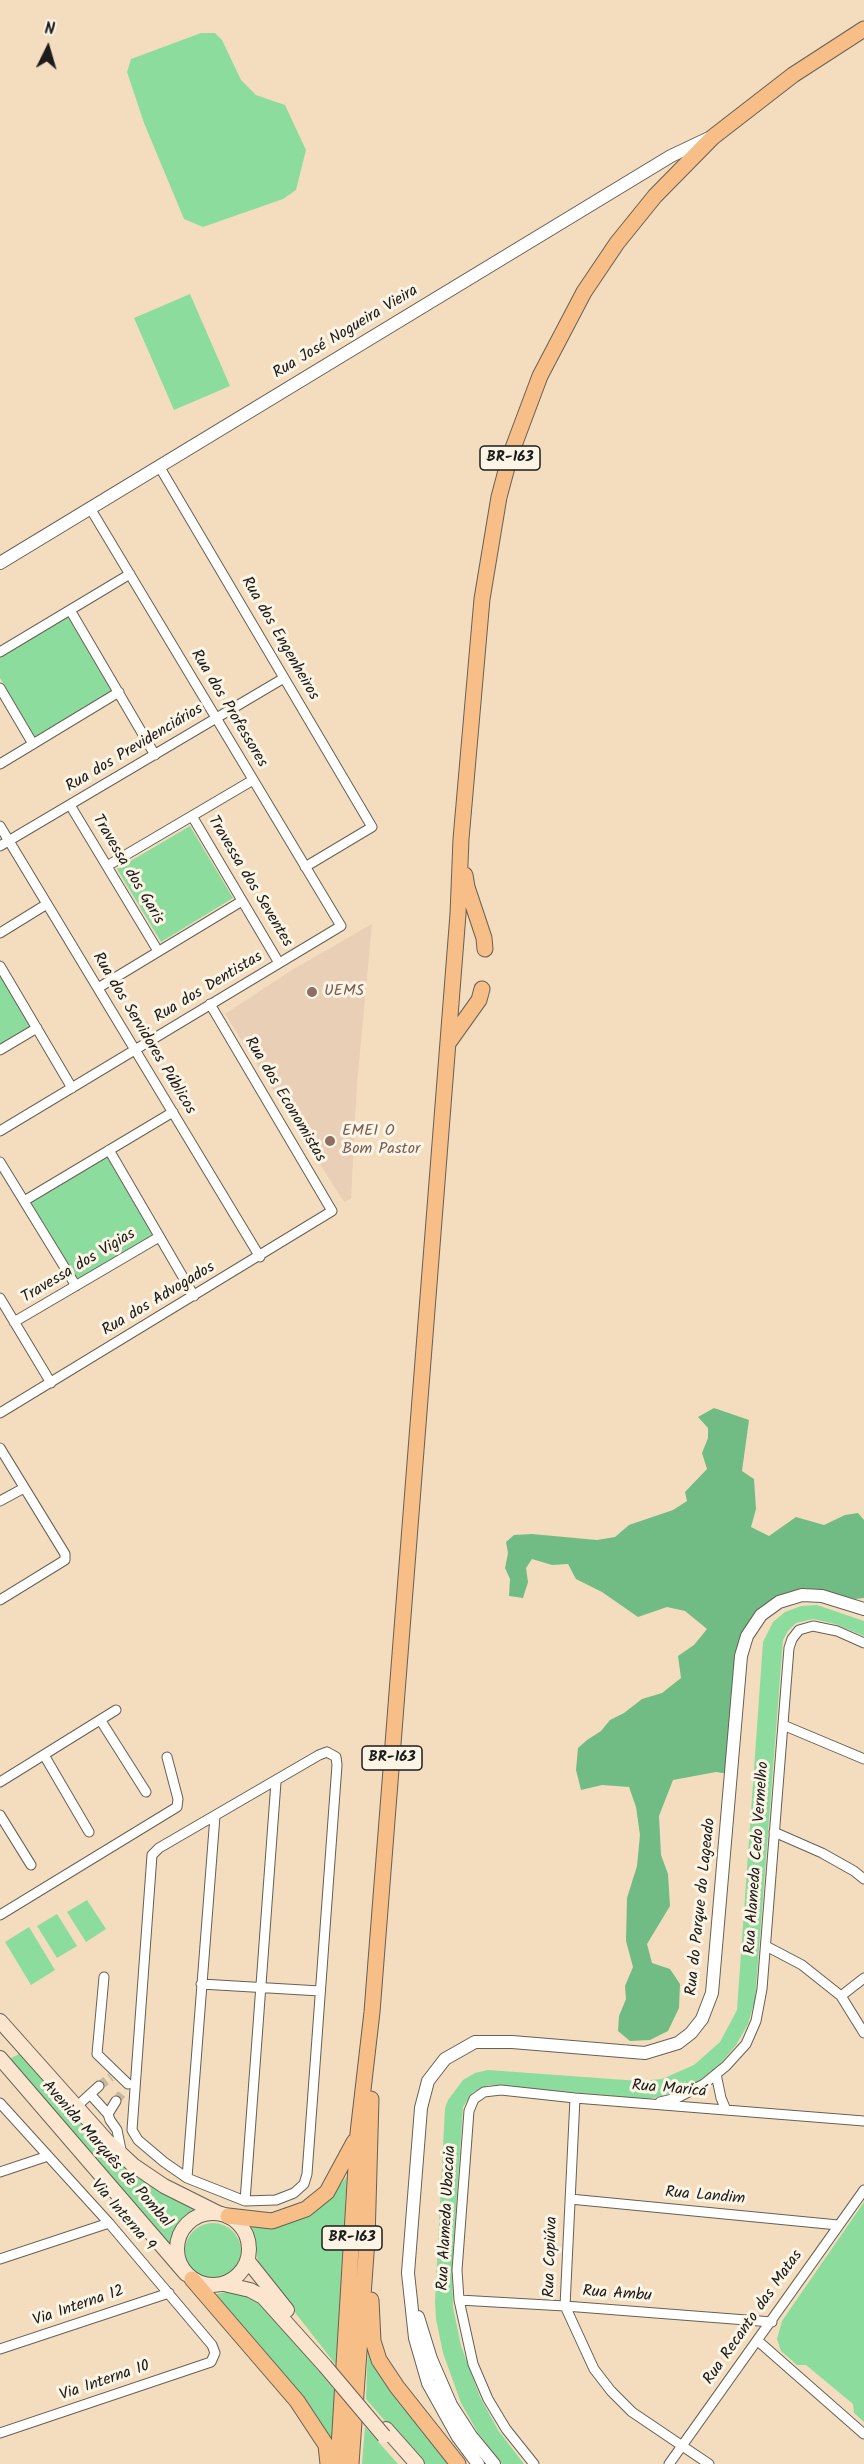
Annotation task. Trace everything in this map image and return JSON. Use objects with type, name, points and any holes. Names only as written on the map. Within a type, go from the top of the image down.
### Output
[{"type":"highway","name":"BR-163","points":[[338,2464],[358,2133],[372,2012],[448,1043],[461,839],[482,599],[499,497],[524,415],[558,338],[584,292],[617,243],[655,196],[713,137],[784,82],[864,29]]},
{"type":"highway","points":[[461,839],[467,887],[484,938],[485,949]]},
{"type":"highway","points":[[448,1043],[479,1000],[482,989]]},
{"type":"highway","name":"BR-163","points":[[351,2464],[367,2240],[374,2059],[372,2012]]},
{"type":"highway","points":[[223,2214],[272,2221],[306,2209],[327,2192],[341,2170],[358,2133]]},
{"type":"highway","points":[[367,2240],[373,2341],[379,2360],[397,2387],[458,2464]]},
{"type":"highway","points":[[189,2276],[297,2401],[326,2445],[328,2464]]},
{"type":"main road","name":"Avenida Marquês de Pombal","points":[[0,2021],[122,2155],[164,2186],[223,2214]]},
{"type":"main road","points":[[0,2056],[11,2055],[23,2047]]},
{"type":"main road","name":"Avenida Marquês de Pombal","points":[[0,2056],[189,2276]]},
{"type":"main road","points":[[224,2284],[234,2279],[248,2261],[250,2248],[247,2235],[239,2223],[223,2214],[201,2215],[186,2225],[177,2240],[177,2258],[189,2276],[207,2285],[224,2284],[250,2290],[263,2297],[327,2363]]},
{"type":"main road","points":[[248,2261],[408,2464]]},
{"type":"main road","points":[[385,2433],[417,2464]]},
{"type":"street","name":"Rua José Nogueira Vieira","points":[[0,563],[671,156],[713,137]]},
{"type":"street","name":"Rua dos Engenheiros","points":[[159,466],[372,827],[305,867]]},
{"type":"street","name":"Rua dos Professores","points":[[90,508],[341,926]]},
{"type":"street","points":[[0,652],[130,574]]},
{"type":"street","points":[[70,610],[155,755]]},
{"type":"street","name":"Rua dos Previdenciários","points":[[0,846],[284,678]]},
{"type":"street","points":[[0,688],[33,744]]},
{"type":"street","points":[[0,764],[119,692]]},
{"type":"street","points":[[107,866],[253,780]]},
{"type":"street","name":"Travessa dos Garis","points":[[70,805],[158,951]]},
{"type":"street","name":"Travessa dos Seventes","points":[[192,816],[279,963]]},
{"type":"street","name":"Rua dos Servidores Públicos","points":[[0,826],[260,1257]]},
{"type":"street","points":[[98,988],[242,901]]},
{"type":"street","points":[[0,933],[47,904]]},
{"type":"street","name":"Rua dos Dentistas","points":[[0,1131],[341,926]]},
{"type":"street","points":[[0,966],[72,1088]]},
{"type":"street","name":"Rua dos Economistas","points":[[210,1004],[332,1211]]},
{"type":"street","points":[[0,1050],[37,1028]]},
{"type":"street","points":[[24,1201],[173,1112]]},
{"type":"street","points":[[109,1150],[194,1296]]},
{"type":"street","points":[[0,1161],[76,1286]]},
{"type":"street","name":"Rua dos Advogados","points":[[0,1413],[260,1257],[332,1211]]},
{"type":"street","name":"Travessa dos Vigias","points":[[15,1322],[159,1237]]},
{"type":"street","points":[[0,1298],[51,1383]]},
{"type":"street","points":[[0,1448],[65,1554],[62,1563],[0,1600]]},
{"type":"street","points":[[0,1501],[24,1488]]},
{"type":"street","name":"Rua do Parque do Lageado","points":[[478,2464],[458,2437],[428,2383],[415,2338],[408,2273],[420,2120],[428,2081],[445,2059],[475,2042],[512,2042],[645,2053],[678,2043],[691,2033],[702,2019],[712,1993],[741,1656],[747,1636],[761,1615],[779,1602],[802,1595],[822,1596],[864,1609]]},
{"type":"street","name":"Rua Alameda Cedo Vermelho","points":[[652,2104],[677,2098],[705,2084],[746,2044],[756,2021],[766,1946],[789,1648],[792,1639],[799,1630],[813,1626],[829,1629],[864,1643]]},
{"type":"street","points":[[0,1782],[116,1710]]},
{"type":"street","points":[[101,1720],[147,1792]]},
{"type":"street","points":[[783,1725],[864,1759]]},
{"type":"street","points":[[327,1752],[336,1757],[307,2174],[304,2184],[294,2193],[276,2200],[245,2201],[188,2178],[138,2140],[132,2130],[135,2074],[152,1855],[159,1848],[276,1782],[319,1755],[327,1752]]},
{"type":"street","points":[[44,1755],[89,1832]]},
{"type":"street","points":[[0,1915],[177,1807],[178,1799],[167,1757]]},
{"type":"street","points":[[245,2201],[276,1782]]},
{"type":"street","points":[[0,1815],[31,1865]]},
{"type":"street","points":[[188,2178],[214,1816]]},
{"type":"street","points":[[774,1832],[822,1853],[864,1879]]},
{"type":"street","points":[[766,1946],[802,1965],[841,1995],[864,2033]]},
{"type":"street","points":[[104,1977],[97,2054],[126,2087]]},
{"type":"street","points":[[841,1995],[864,1978]]},
{"type":"street","points":[[201,1983],[320,1991]]},
{"type":"street","points":[[126,2087],[135,2074]]},
{"type":"street","points":[[716,2074],[719,2092],[726,2110]]},
{"type":"street","points":[[111,2077],[126,2087]]},
{"type":"street","points":[[76,2107],[99,2086]]},
{"type":"street","name":"Rua Maricá","points":[[474,2099],[484,2092],[501,2090],[864,2121]]},
{"type":"street","points":[[90,2094],[108,2114],[117,2130],[122,2155]]},
{"type":"street","name":"Rua Copiúva","points":[[575,2098],[565,2306],[594,2369],[611,2391],[632,2412],[709,2464]]},
{"type":"street","name":"Rua Alameda Ubacaia","points":[[474,2099],[468,2111],[457,2270],[459,2301],[473,2364],[488,2399],[506,2430],[534,2464]]},
{"type":"street","points":[[108,2114],[116,2101]]},
{"type":"street","name":"Via Interna 9","points":[[0,2103],[169,2293],[212,2345],[214,2353]]},
{"type":"street","points":[[0,2172],[48,2156]]},
{"type":"street","name":"Rua Recanto das Matas","points":[[669,2464],[864,2190]]},
{"type":"street","name":"Rua Landim","points":[[570,2199],[838,2225]]},
{"type":"street","points":[[0,2259],[109,2223]]},
{"type":"street","name":"Rua do Parque do Lageado","points":[[410,2291],[430,2359],[451,2405],[471,2436],[494,2464]]},
{"type":"street","name":"Via Interna 12","points":[[0,2349],[169,2293]]},
{"type":"street","name":"Rua Ambu","points":[[459,2301],[565,2306],[772,2322]]},
{"type":"street","points":[[758,2341],[864,2434]]},
{"type":"street","name":"Via Interna 10","points":[[0,2433],[211,2362],[214,2353]]},
{"type":"shaded area","name":"UEMS","points":[[372,924],[357,1083],[351,1199],[344,1202],[225,1014],[292,970]]},
{"type":"green space","points":[[201,33],[215,33],[222,40],[241,80],[256,95],[285,105],[306,150],[296,190],[283,199],[203,227],[184,219],[144,123],[127,72],[131,59]]},
{"type":"green space","points":[[190,294],[230,386],[174,410],[134,318]]},
{"type":"green space","points":[[68,617],[112,691],[35,737],[0,678],[0,657]]},
{"type":"green space","points":[[190,826],[233,898],[161,942],[117,869]]},
{"type":"green space","points":[[0,975],[31,1026],[0,1045]]},
{"type":"green space","points":[[107,1157],[153,1235],[77,1280],[30,1202]]},
{"type":"green space","points":[[714,1408],[749,1420],[742,1471],[754,1479],[756,1509],[751,1527],[769,1536],[796,1517],[824,1525],[845,1515],[858,1513],[864,1520],[864,1598],[855,1599],[824,1591],[772,1603],[740,1643],[729,1774],[716,1772],[673,1780],[659,1816],[661,1855],[668,1874],[670,1906],[647,1944],[652,1963],[670,1969],[680,1984],[679,2008],[668,2031],[650,2040],[630,2041],[618,2031],[619,2016],[626,1999],[625,1986],[633,1967],[626,1941],[627,1898],[637,1866],[640,1835],[636,1807],[629,1787],[602,1785],[581,1790],[576,1770],[578,1748],[601,1731],[610,1720],[624,1713],[642,1699],[662,1693],[681,1678],[678,1656],[694,1645],[707,1629],[685,1611],[667,1607],[638,1617],[602,1592],[576,1579],[568,1564],[552,1565],[532,1559],[526,1568],[528,1582],[523,1598],[509,1596],[510,1579],[505,1568],[508,1553],[506,1542],[514,1535],[532,1534],[597,1540],[615,1537],[629,1525],[673,1510],[687,1501],[685,1492],[707,1469],[702,1453],[708,1438],[708,1428],[698,1417]]},
{"type":"green space","points":[[817,1605],[864,1621],[864,1636],[835,1624],[813,1619],[796,1623],[783,1640],[755,2000],[748,2024],[736,2045],[720,2064],[702,2079],[681,2090],[659,2097],[647,2099],[489,2085],[473,2092],[463,2107],[452,2267],[453,2307],[461,2346],[480,2397],[498,2430],[524,2464],[502,2464],[478,2433],[461,2403],[443,2353],[436,2319],[445,2108],[448,2100],[463,2080],[475,2073],[488,2070],[639,2081],[662,2079],[694,2065],[720,2042],[737,2010],[763,1642],[773,1622],[785,1612],[801,1606]]},
{"type":"green space","points":[[87,1900],[106,1929],[86,1942],[67,1912]]},
{"type":"green space","points":[[57,1914],[77,1946],[57,1958],[37,1926]]},
{"type":"green space","points":[[29,1927],[55,1970],[31,1985],[5,1942]]},
{"type":"green space","points":[[21,2053],[112,2157],[156,2189],[200,2211],[189,2216],[181,2224],[175,2234],[174,2251],[7,2060]]},
{"type":"green space","points":[[347,2176],[336,2365],[258,2265],[256,2242],[249,2226],[281,2225],[302,2219],[328,2201]]},
{"type":"green space","points":[[864,2202],[864,2422],[854,2413],[853,2404],[806,2365],[797,2365],[781,2351],[777,2339],[782,2321]]},
{"type":"green space","points":[[207,2223],[219,2223],[229,2227],[237,2235],[241,2251],[237,2267],[229,2275],[219,2279],[207,2279],[197,2275],[189,2267],[185,2257],[185,2245],[189,2235],[197,2227]]},
{"type":"green space","points":[[227,2292],[251,2297],[265,2306],[336,2392],[332,2449],[212,2295]]},
{"type":"green space","points":[[368,2345],[454,2464],[422,2464],[366,2399]]},
{"type":"green space","points":[[365,2427],[398,2464],[362,2464]]},
{"type":"tunnel","points":[[99,2086],[111,2077]]},
{"type":"tunnel","points":[[116,2101],[124,2091]]},
{"type":"place","name":"UEMS","points":[[312,992]]},
{"type":"place","name":"EMEI O Bom Pastor","points":[[330,1141]]}]
